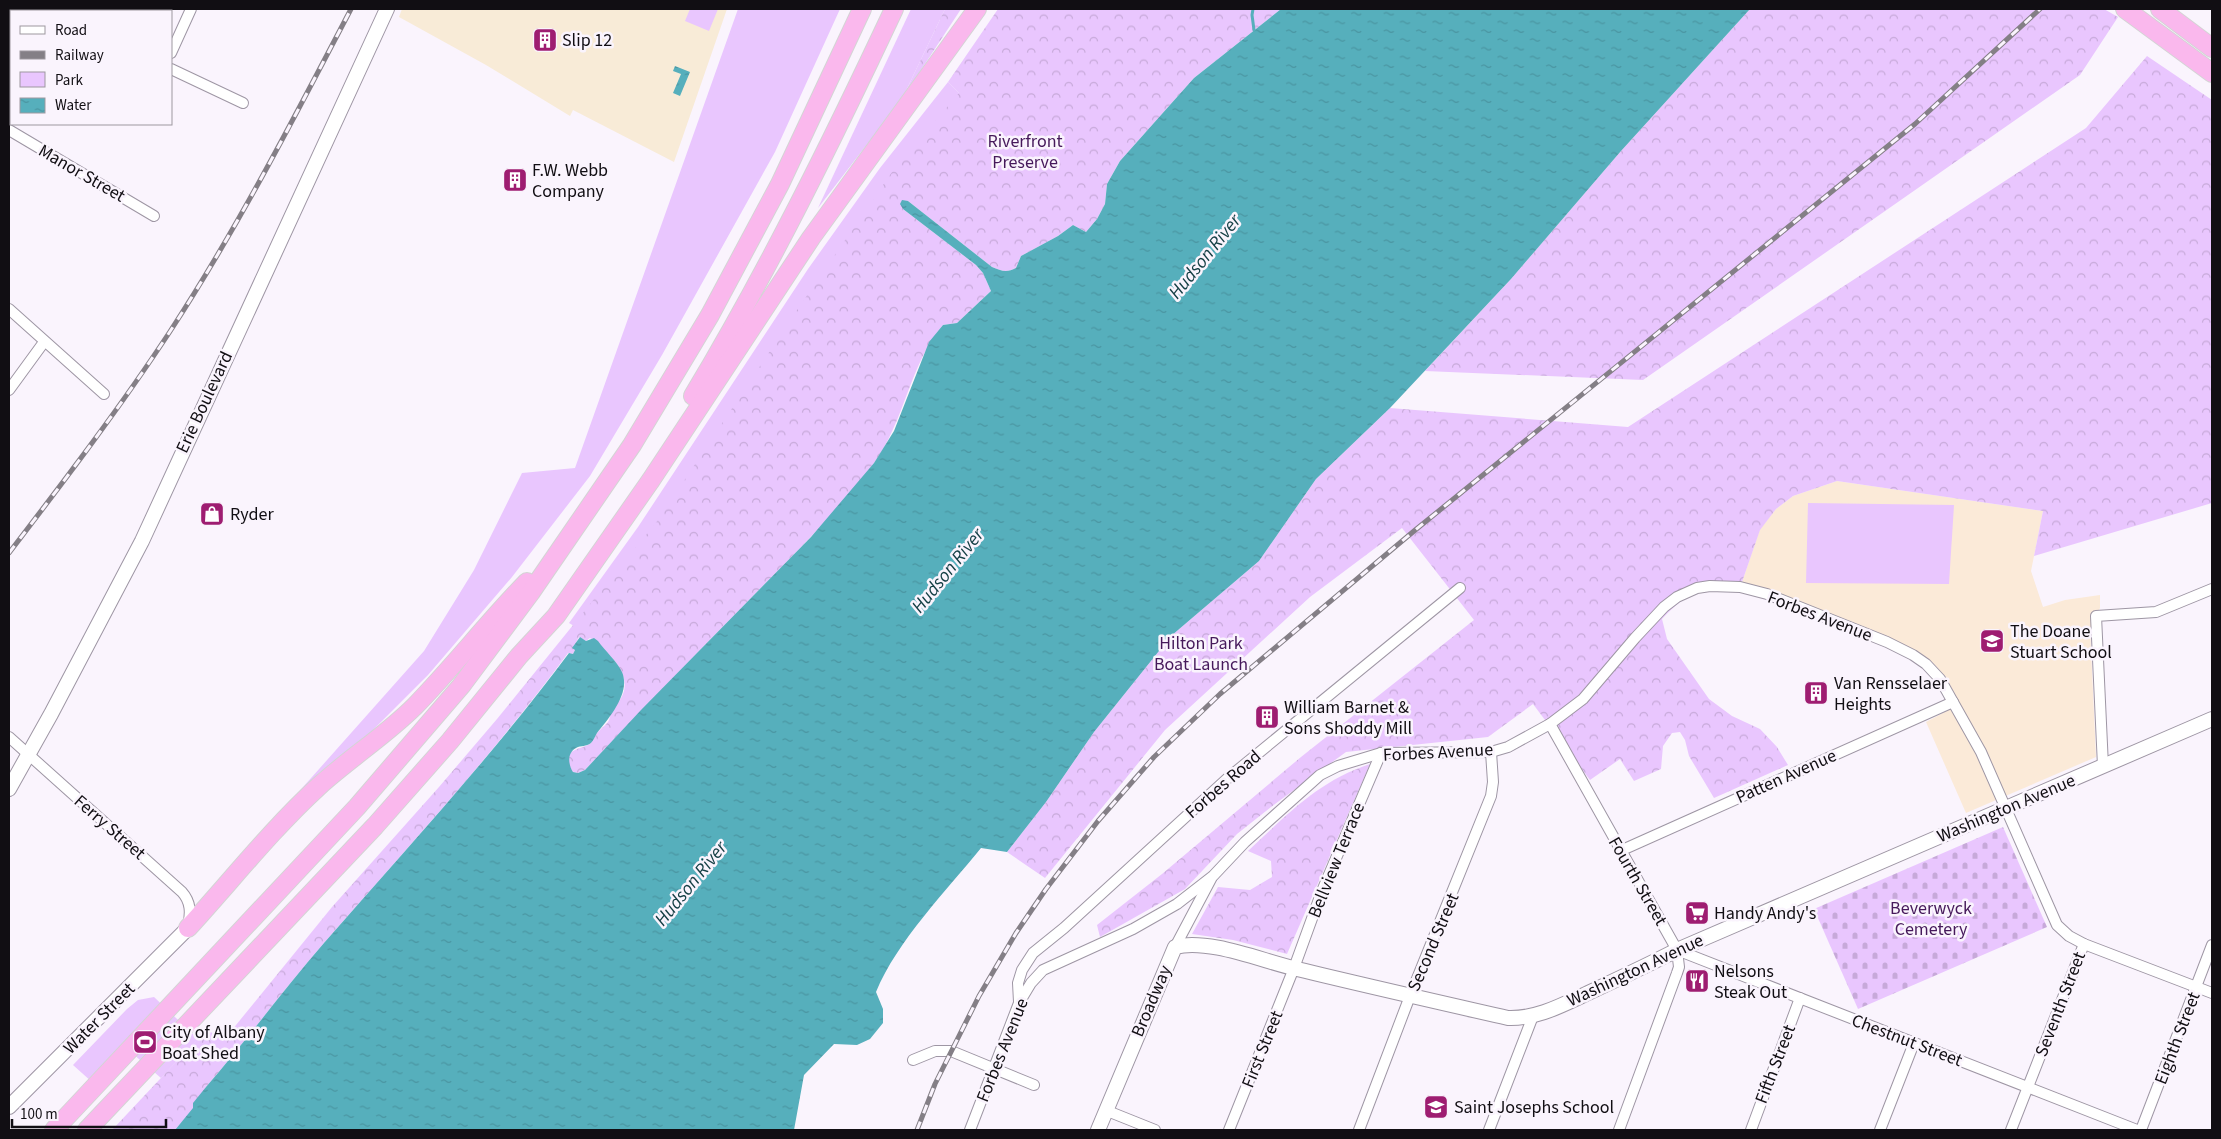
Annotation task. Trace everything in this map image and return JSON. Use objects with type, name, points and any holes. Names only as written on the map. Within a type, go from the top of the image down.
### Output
[{"type":"highway","points":[[519,656],[548,608],[660,447],[737,322],[795,215],[894,9]]},
{"type":"highway","points":[[87,1130],[406,791],[519,656],[556,616],[647,487],[806,246],[977,9]]},
{"type":"highway","points":[[2125,9],[2212,73]]},
{"type":"highway","points":[[2160,9],[2212,48]]},
{"type":"highway","points":[[57,1126],[357,807],[426,728],[461,686],[567,541],[653,411],[715,307],[780,184],[861,14]]},
{"type":"highway","points":[[188,928],[279,827],[318,787],[414,707],[494,615],[567,541]]},
{"type":"street","points":[[172,51],[191,9]]},
{"type":"street","name":"Erie Boulevard","points":[[9,789],[51,714],[142,540],[387,9]]},
{"type":"street","points":[[172,70],[243,103]]},
{"type":"street","name":"Manor Street","points":[[9,130],[154,216]]},
{"type":"street","points":[[9,309],[104,394]]},
{"type":"street","points":[[9,390],[44,342]]},
{"type":"street","name":"Forbes Avenue","points":[[970,1130],[1019,1004],[1031,983],[1043,970],[1133,929],[1177,904],[1213,876],[1245,842],[1320,775],[1338,766],[1381,753],[1491,752],[1508,746],[1550,724],[1584,698],[1664,607],[1677,597],[1698,588],[1719,585],[1740,586],[1767,594],[1914,655],[1926,664],[1940,679],[1981,752],[2007,807]]},
{"type":"street","name":"Forbes Road","points":[[1019,1004],[1018,983],[1022,970],[1033,953],[1064,928],[1228,778],[1460,588]]},
{"type":"street","points":[[2103,766],[2096,616],[2156,612],[2212,589]]},
{"type":"street","name":"Patten Avenue","points":[[1620,851],[1953,702]]},
{"type":"street","name":"Washington Avenue","points":[[1175,947],[1185,944],[1207,945],[1294,968],[1508,1018],[1533,1016],[1637,971],[1677,950],[2212,719]]},
{"type":"street","name":"Fourth Street","points":[[1550,724],[1677,950]]},
{"type":"street","name":"Ferry Street","points":[[9,737],[182,892],[190,905],[188,928]]},
{"type":"street","name":"Second Street","points":[[1359,1130],[1410,996],[1491,796],[1493,782],[1491,752]]},
{"type":"street","name":"Bellview Terrace","points":[[1294,968],[1322,891],[1381,753]]},
{"type":"street","name":"Seventh Street","points":[[2007,807],[2049,911],[2057,925],[2069,936],[2084,944],[2011,1130]]},
{"type":"street","name":"Broadway","points":[[1098,1130],[1175,947],[1213,876]]},
{"type":"street","name":"Water Street","points":[[9,1107],[188,928]]},
{"type":"street","points":[[2084,944],[2212,993]]},
{"type":"street","name":"Eighth Street","points":[[2141,1130],[2212,945]]},
{"type":"street","points":[[1619,1130],[1677,974],[1679,967],[1677,950]]},
{"type":"street","name":"Chestnut Street","points":[[1677,950],[2137,1130]]},
{"type":"street","name":"First Street","points":[[1229,1130],[1294,968]]},
{"type":"street","name":"Fifth Street","points":[[1750,1130],[1800,998]]},
{"type":"street","points":[[1489,1130],[1533,1016]]},
{"type":"street","points":[[1880,1130],[1914,1043]]},
{"type":"street","points":[[913,1060],[935,1052],[952,1051],[1034,1085]]},
{"type":"street","points":[[1105,1110],[1155,1130]]},
{"type":"shaded area","points":[[402,9],[727,9],[674,162],[573,110],[570,116],[486,65],[399,17]]},
{"type":"shaded area","name":"The Doane Stuart School","points":[[1837,481],[2043,511],[2031,571],[2043,607],[2065,600],[2100,595],[2100,608],[2090,628],[2096,757],[1966,813],[1926,722],[1960,704],[1946,677],[1932,662],[1916,651],[1872,630],[1767,589],[1742,582],[1760,529],[1776,509],[1793,496]]},
{"type":"green space","points":[[690,9],[718,9],[709,31],[685,21]]},
{"type":"green space","points":[[738,9],[840,9],[775,152],[662,355],[590,476],[512,577],[428,675],[370,733],[319,773],[207,895],[424,651],[474,570],[522,473],[575,468]]},
{"type":"green space","points":[[911,9],[945,9],[902,99],[818,208]]},
{"type":"green space","points":[[945,9],[961,9],[902,99]]},
{"type":"green space","name":"Riverfront Preserve","points":[[998,9],[1281,9],[1194,78],[1120,161],[1107,184],[1105,204],[1097,219],[1086,232],[1073,225],[1058,236],[1021,256],[1016,268],[1010,271],[1001,270],[992,267],[908,201],[903,209],[976,265],[983,273],[991,291],[957,323],[943,325],[922,358],[884,447],[846,499],[585,770],[578,773],[573,772],[569,764],[568,758],[570,754],[591,743],[597,733],[608,722],[611,712],[623,694],[625,683],[623,675],[609,654],[590,638],[586,641],[579,637],[573,648],[575,650],[573,654],[568,653],[480,765],[309,961],[206,1087],[194,1108],[175,1130],[112,1130],[207,1029],[223,1041],[332,907],[497,719],[658,520],[801,304],[892,172],[959,93],[948,82]]},
{"type":"green space","points":[[1750,9],[2104,9],[2118,17],[2080,75],[1643,380],[1425,371],[1511,279],[1621,151]]},
{"type":"green space","name":"Hilton Park Boat Launch","points":[[2147,56],[2212,100],[2212,503],[2034,556],[2043,511],[1837,481],[1793,496],[1776,509],[1760,530],[1742,582],[1707,588],[1689,596],[1662,619],[1667,639],[1709,699],[1732,716],[1760,729],[1777,747],[1788,765],[1714,798],[1689,756],[1685,740],[1680,732],[1672,733],[1663,746],[1661,769],[1634,781],[1620,759],[1590,780],[1533,704],[1488,737],[1346,752],[1237,834],[1185,889],[1100,937],[1097,925],[1162,874],[1301,757],[1474,620],[1402,528],[1310,597],[1165,730],[1045,878],[1007,852],[1046,802],[1094,732],[1171,636],[1259,561],[1316,479],[1390,408],[1628,427],[2086,128]]},
{"type":"green space","points":[[948,82],[963,97],[688,486],[574,626],[569,623],[638,527],[808,269],[880,168]]},
{"type":"green space","points":[[1808,503],[1954,505],[1949,584],[1806,583]]},
{"type":"green space","points":[[1370,764],[1287,954],[1233,940],[1192,934],[1218,887],[1250,890],[1272,877],[1271,861],[1248,851],[1304,800],[1334,780]]},
{"type":"green space","name":"Beverwyck Cemetery","points":[[2003,827],[2047,927],[1858,1009],[1814,909]]},
{"type":"green space","name":"City of Albany Boat Shed","points":[[154,997],[198,1039],[161,1078],[125,1047],[92,1082],[73,1065],[127,1009],[138,1000]]},
{"type":"water","name":"Hudson River","points":[[1281,9],[1750,9],[1621,151],[1511,279],[1390,408],[1316,479],[1259,561],[1171,636],[1094,732],[1046,802],[1007,852],[981,848],[909,935],[885,973],[876,992],[883,1009],[883,1023],[870,1039],[857,1045],[834,1044],[804,1075],[794,1130],[175,1130],[193,1108],[193,1103],[309,961],[480,765],[569,653],[573,654],[575,650],[572,648],[580,637],[586,641],[594,638],[598,641],[620,668],[624,680],[624,688],[617,705],[592,742],[576,748],[571,753],[569,759],[570,766],[573,772],[578,773],[585,770],[641,710],[811,537],[874,463],[894,431],[929,342],[943,325],[957,323],[991,291],[983,273],[976,265],[903,209],[900,204],[902,200],[908,201],[992,267],[1004,271],[1016,268],[1021,256],[1058,236],[1073,225],[1086,232],[1097,219],[1105,204],[1107,184],[1120,161],[1194,78]]},
{"type":"water","points":[[675,66],[690,72],[680,96],[673,93],[681,74],[673,71]]},
{"type":"waterway","points":[[1253,9],[1254,30]]},
{"type":"railway","points":[[9,553],[111,417],[194,294],[264,173],[351,9]]},
{"type":"railway","points":[[917,1130],[935,1084],[979,996],[1016,933],[1046,889],[1098,821],[1154,757],[1220,694],[1414,531],[1915,124],[2040,9]]},
{"type":"place","name":"Slip 12","points":[[545,40]]},
{"type":"place","name":"F.W. Webb Company","points":[[515,180]]},
{"type":"place","name":"Ryder","points":[[212,514]]},
{"type":"place","name":"The Doane Stuart School","points":[[1992,641]]},
{"type":"place","name":"Van Rensselaer Heights","points":[[1816,693]]},
{"type":"place","name":"William Barnet & Sons Shoddy Mill","points":[[1267,717]]},
{"type":"place","name":"Handy Andy's","points":[[1697,913]]},
{"type":"place","name":"Nelsons Steak Out","points":[[1697,981]]},
{"type":"place","name":"City of Albany Boat Shed","points":[[145,1042]]},
{"type":"place","name":"Saint Josephs School","points":[[1436,1107]]}]
